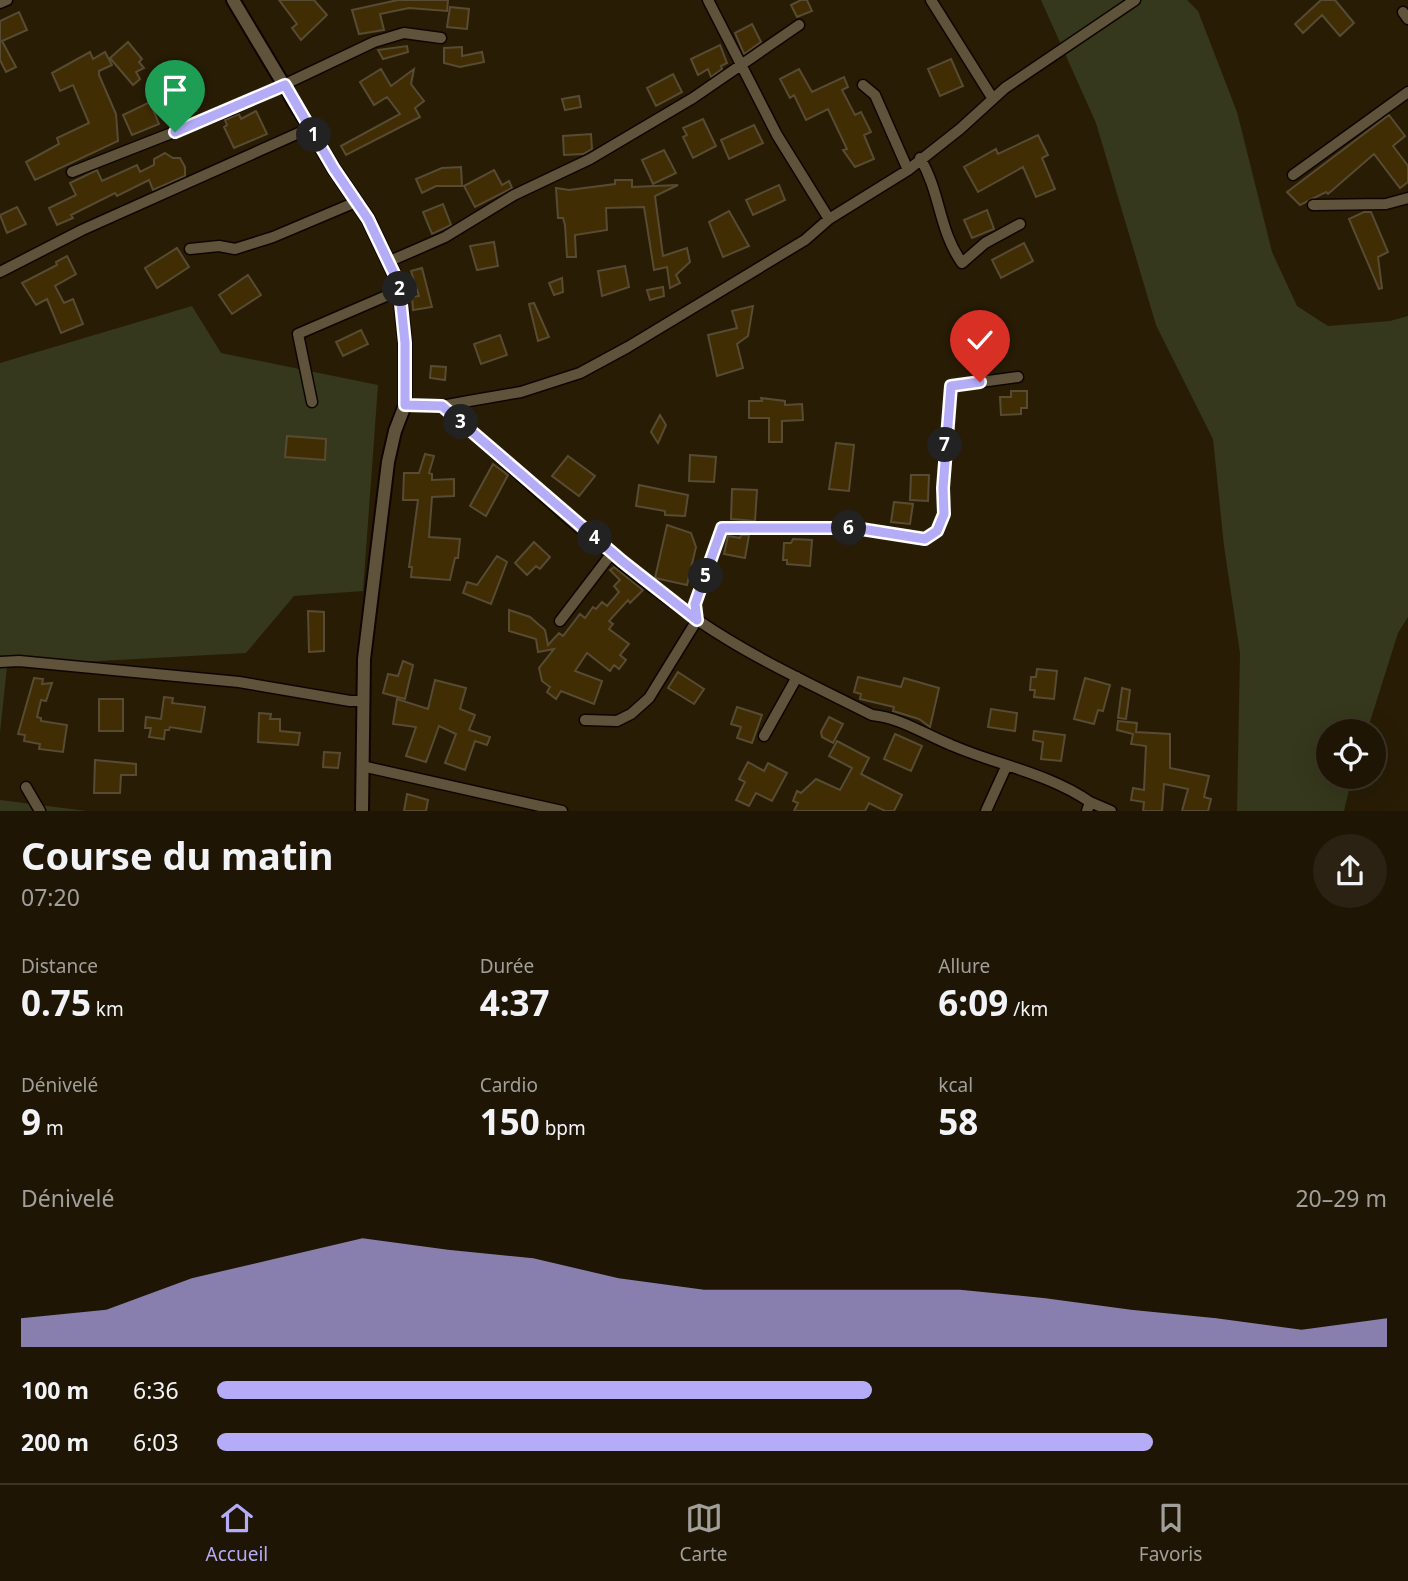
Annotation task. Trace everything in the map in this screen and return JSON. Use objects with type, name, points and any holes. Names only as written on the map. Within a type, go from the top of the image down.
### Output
[{"type":"street","points":[[0,3],[7,0]]},
{"type":"street","points":[[233,0],[390,261],[400,290],[405,343],[405,405],[395,430],[388,462],[364,659],[362,811]]},
{"type":"street","points":[[708,0],[777,135],[829,219]]},
{"type":"street","points":[[931,0],[993,99]]},
{"type":"street","points":[[405,405],[442,406],[521,391],[580,373],[628,347],[805,240],[829,219],[908,170],[920,158],[960,130],[993,99],[1135,0]]},
{"type":"street","points":[[390,261],[445,237],[514,195],[590,159],[693,99],[799,25]]},
{"type":"street","points":[[72,172],[233,109],[374,42],[404,33],[442,38]]},
{"type":"street","points":[[863,85],[875,95],[908,170]]},
{"type":"street","points":[[1293,175],[1408,92]]},
{"type":"street","points":[[0,272],[82,230],[310,128]]},
{"type":"street","points":[[920,158],[938,199],[940,222],[949,245],[962,263],[985,243],[1020,224]]},
{"type":"street","points":[[1313,205],[1387,204],[1408,198]]},
{"type":"street","points":[[190,249],[219,246],[235,249],[273,237],[356,202]]},
{"type":"street","points":[[312,402],[298,334],[400,290]]},
{"type":"street","points":[[585,720],[617,721],[631,714],[649,698],[697,620],[695,604],[722,528],[855,528],[925,539],[937,531],[944,514],[943,488],[951,386],[1018,377]]},
{"type":"street","points":[[442,406],[612,553],[697,620],[740,648],[872,715],[892,717],[951,746],[1069,788],[1088,807],[1111,811]]},
{"type":"street","points":[[560,621],[612,553]]},
{"type":"street","points":[[0,662],[19,661],[239,682],[363,701]]},
{"type":"street","points":[[764,736],[797,677]]},
{"type":"street","points":[[362,766],[529,808],[562,811]]},
{"type":"street","points":[[986,811],[1006,767]]},
{"type":"street","points":[[26,787],[40,811]]},
{"type":"green space","points":[[1041,0],[1187,0],[1198,11],[1237,112],[1272,252],[1297,306],[1328,326],[1390,321],[1408,316],[1408,617],[1398,633],[1371,719],[1316,719],[1316,789],[1349,789],[1344,811],[1237,811],[1240,653],[1224,546],[1213,439],[1156,325],[1096,123]]},
{"type":"green space","points":[[192,306],[221,353],[378,385],[363,591],[294,596],[246,653],[7,666],[0,733],[0,363]]},
{"type":"green space","points":[[0,800],[87,811],[0,811]]},
{"type":"building","points":[[279,0],[314,0],[327,15],[301,40],[292,28],[297,24]]},
{"type":"building","points":[[398,0],[448,0],[447,11],[409,8],[380,14],[384,30],[359,34],[352,10]]},
{"type":"building","points":[[807,0],[812,11],[797,17],[791,5]]},
{"type":"building","points":[[1321,0],[1335,0],[1354,23],[1340,36],[1322,15],[1303,33],[1295,24]]},
{"type":"building","points":[[450,7],[469,9],[467,29],[447,27]]},
{"type":"building","points":[[19,12],[27,30],[2,41],[16,67],[6,72],[0,60],[0,21]]},
{"type":"building","points":[[752,24],[761,42],[744,54],[735,33]]},
{"type":"building","points":[[128,42],[142,59],[139,62],[144,68],[136,72],[140,79],[133,85],[110,58]]},
{"type":"building","points":[[720,45],[727,63],[711,77],[708,69],[698,75],[691,59]]},
{"type":"building","points":[[407,46],[408,52],[383,59],[378,50]]},
{"type":"building","points":[[462,47],[462,56],[482,52],[484,62],[460,67],[444,63],[444,48]]},
{"type":"building","points":[[90,52],[93,59],[105,52],[112,65],[99,71],[99,75],[116,114],[118,141],[35,180],[26,162],[59,144],[57,138],[89,123],[73,85],[60,91],[52,73]]},
{"type":"building","points":[[951,59],[963,86],[940,96],[928,69]]},
{"type":"building","points":[[381,69],[391,86],[414,69],[411,84],[424,101],[415,108],[420,117],[346,155],[341,146],[400,114],[387,97],[374,105],[360,82]]},
{"type":"building","points":[[799,69],[812,92],[844,77],[848,87],[842,90],[855,115],[861,112],[871,132],[864,135],[874,159],[855,167],[843,150],[847,149],[828,109],[806,120],[794,95],[790,98],[780,79]]},
{"type":"building","points":[[673,74],[682,92],[656,106],[647,88]]},
{"type":"building","points":[[168,82],[175,91],[187,83],[198,101],[174,115],[157,87]]},
{"type":"building","points":[[579,96],[581,107],[565,110],[562,99]]},
{"type":"building","points":[[150,102],[159,124],[132,135],[123,115]]},
{"type":"building","points":[[256,111],[267,134],[234,148],[224,127],[227,125],[225,120],[239,114],[241,119]]},
{"type":"building","points":[[1389,115],[1405,136],[1393,146],[1408,166],[1408,182],[1400,188],[1374,154],[1328,194],[1326,192],[1300,205],[1287,192]]},
{"type":"building","points":[[703,119],[716,146],[693,158],[683,137],[687,135],[683,128]]},
{"type":"building","points":[[754,125],[763,143],[729,159],[721,140]]},
{"type":"building","points":[[591,134],[592,149],[583,154],[564,155],[563,136]]},
{"type":"building","points":[[1038,135],[1048,155],[1042,158],[1055,189],[1036,197],[1023,167],[978,192],[964,167],[996,149],[998,154]]},
{"type":"building","points":[[664,150],[676,173],[653,184],[642,160]]},
{"type":"building","points":[[165,153],[173,158],[180,158],[185,167],[185,176],[153,190],[149,180],[117,196],[115,193],[57,225],[49,208],[76,195],[70,183],[97,170],[102,181],[137,165],[140,172],[154,165],[154,159]]},
{"type":"building","points":[[461,167],[462,186],[436,186],[422,193],[416,179],[442,168]]},
{"type":"building","points":[[494,170],[502,185],[509,181],[512,188],[475,207],[464,186]]},
{"type":"building","points":[[615,180],[632,180],[632,187],[678,185],[655,196],[663,256],[687,248],[690,262],[676,275],[680,283],[670,288],[667,267],[654,270],[644,207],[606,208],[607,230],[575,235],[576,257],[567,257],[565,225],[563,218],[558,218],[556,188],[569,190],[615,184]]},
{"type":"building","points":[[779,185],[785,200],[753,215],[746,200]]},
{"type":"building","points":[[443,204],[451,225],[432,234],[423,212]]},
{"type":"building","points":[[17,207],[26,224],[7,233],[0,215]]},
{"type":"building","points":[[987,210],[994,229],[972,238],[964,220]]},
{"type":"building","points":[[729,211],[749,246],[723,257],[709,222]]},
{"type":"building","points":[[1364,212],[1371,212],[1388,252],[1378,257],[1382,288],[1379,289],[1349,219]]},
{"type":"building","points":[[494,242],[498,266],[477,270],[470,246]]},
{"type":"building","points":[[1024,243],[1033,261],[1001,278],[992,260]]},
{"type":"building","points":[[177,248],[189,267],[157,288],[145,268]]},
{"type":"building","points":[[67,256],[76,274],[55,286],[64,303],[73,299],[83,324],[61,333],[47,299],[36,305],[22,283],[57,265],[56,262]]},
{"type":"building","points":[[625,266],[629,287],[602,296],[598,271]]},
{"type":"building","points":[[422,268],[432,307],[413,310],[412,297],[419,296],[411,271]]},
{"type":"building","points":[[248,275],[261,295],[232,314],[219,295]]},
{"type":"building","points":[[562,278],[563,292],[554,295],[549,283]]},
{"type":"building","points":[[663,287],[664,296],[650,300],[647,290]]},
{"type":"building","points":[[534,303],[549,337],[538,341],[529,304]]},
{"type":"building","points":[[753,306],[748,336],[737,344],[743,368],[717,376],[708,335],[737,328],[732,311]]},
{"type":"building","points":[[361,330],[368,344],[343,356],[336,342]]},
{"type":"building","points":[[500,335],[507,355],[481,364],[474,344]]},
{"type":"building","points":[[431,366],[446,367],[445,380],[430,378]]},
{"type":"building","points":[[1011,391],[1027,391],[1027,408],[1021,408],[1021,414],[1001,415],[1000,397],[1011,397]]},
{"type":"building","points":[[761,398],[785,401],[785,405],[802,404],[803,420],[782,421],[782,442],[769,442],[769,418],[749,418],[749,401],[762,401]]},
{"type":"building","points":[[660,415],[666,425],[658,443],[651,432]]},
{"type":"building","points":[[287,436],[326,439],[325,460],[285,457]]},
{"type":"building","points":[[836,443],[854,445],[849,491],[829,489]]},
{"type":"building","points":[[425,454],[434,456],[429,473],[432,474],[432,480],[454,479],[454,496],[432,497],[429,537],[460,539],[458,558],[455,558],[450,580],[411,577],[412,567],[409,567],[418,500],[403,500],[404,473],[419,473]]},
{"type":"building","points":[[690,455],[716,457],[714,482],[689,481]]},
{"type":"building","points":[[568,456],[595,476],[579,496],[552,476]]},
{"type":"building","points":[[493,464],[508,475],[486,516],[470,506]]},
{"type":"building","points":[[911,475],[929,475],[928,501],[910,500]]},
{"type":"building","points":[[639,485],[688,495],[685,516],[665,515],[665,511],[636,506]]},
{"type":"building","points":[[732,489],[757,490],[755,521],[731,519]]},
{"type":"building","points":[[894,502],[913,504],[910,524],[891,522]]},
{"type":"building","points":[[667,525],[691,533],[696,547],[687,585],[655,578]]},
{"type":"building","points":[[741,535],[749,535],[745,558],[724,554],[728,536],[740,538]]},
{"type":"building","points":[[793,539],[812,540],[810,566],[787,564],[787,560],[783,560],[784,543],[791,543]]},
{"type":"building","points":[[534,542],[550,557],[540,569],[536,566],[527,575],[515,563]]},
{"type":"building","points":[[497,556],[507,562],[491,604],[463,593],[467,582],[477,585]]},
{"type":"building","points":[[614,567],[643,590],[630,603],[628,600],[609,621],[613,624],[609,629],[629,644],[620,655],[626,660],[619,669],[614,665],[610,671],[587,653],[575,671],[602,681],[594,704],[561,691],[556,699],[547,692],[550,687],[542,681],[539,668],[554,649],[538,652],[536,639],[509,631],[509,610],[530,617],[545,630],[548,645],[559,633],[563,636],[580,614],[585,618],[593,607],[596,609],[602,602],[607,606],[619,592],[614,586],[620,580],[610,570]]},
{"type":"building","points":[[308,611],[324,612],[324,651],[309,652]]},
{"type":"building","points":[[403,661],[413,665],[405,699],[383,693],[388,674],[398,676]]},
{"type":"building","points":[[1037,669],[1057,671],[1054,699],[1034,697],[1035,690],[1030,690],[1031,677],[1036,677]]},
{"type":"building","points":[[678,672],[704,689],[694,704],[668,688]]},
{"type":"building","points":[[858,677],[901,687],[904,678],[939,688],[930,727],[919,719],[893,711],[894,707],[860,699],[861,694],[854,692]]},
{"type":"building","points":[[34,678],[43,679],[42,684],[52,683],[46,701],[41,700],[37,717],[41,718],[41,721],[67,725],[63,752],[39,749],[40,744],[24,741],[25,735],[18,734]]},
{"type":"building","points":[[1085,678],[1110,685],[1103,711],[1098,710],[1094,724],[1074,719]]},
{"type":"building","points":[[435,680],[466,688],[460,709],[475,715],[469,730],[490,737],[487,745],[475,741],[465,770],[445,763],[456,734],[439,726],[426,762],[406,756],[416,727],[393,724],[397,699],[428,709]]},
{"type":"building","points":[[1122,688],[1130,690],[1126,719],[1118,718]]},
{"type":"building","points":[[164,697],[173,698],[172,703],[205,707],[201,732],[170,727],[165,730],[164,739],[149,737],[151,728],[145,728],[146,717],[161,719]]},
{"type":"building","points":[[99,699],[123,699],[123,731],[99,731]]},
{"type":"building","points":[[737,707],[762,715],[752,743],[737,738],[741,727],[731,724]]},
{"type":"building","points":[[991,709],[1017,713],[1015,731],[988,727]]},
{"type":"building","points":[[259,713],[271,714],[270,719],[280,719],[280,731],[300,733],[298,745],[258,742]]},
{"type":"building","points":[[829,717],[843,724],[833,743],[822,737],[821,732]]},
{"type":"building","points":[[1118,721],[1137,723],[1136,732],[1170,734],[1170,768],[1209,776],[1204,797],[1211,799],[1208,811],[1182,811],[1188,789],[1164,784],[1162,811],[1143,811],[1144,802],[1131,800],[1133,788],[1144,790],[1146,746],[1131,744],[1133,734],[1117,730]]},
{"type":"building","points":[[1034,731],[1065,735],[1061,761],[1041,759],[1043,742],[1033,740]]},
{"type":"building","points":[[895,734],[922,746],[911,771],[884,759]]},
{"type":"building","points":[[837,741],[869,758],[861,774],[902,795],[894,811],[885,811],[869,803],[865,811],[794,811],[798,803],[793,801],[797,791],[801,793],[816,779],[840,790],[852,768],[829,756]]},
{"type":"building","points":[[324,752],[340,753],[338,768],[323,767]]},
{"type":"building","points":[[95,760],[136,764],[136,775],[121,775],[120,793],[94,793]]},
{"type":"building","points":[[748,762],[764,771],[768,763],[787,773],[772,801],[756,793],[749,806],[736,800],[745,782],[739,779]]},
{"type":"building","points":[[407,794],[428,800],[426,811],[404,811]]},
{"type":"route","points":[[175,132],[285,85],[334,169],[368,219],[399,284],[405,343],[405,405],[442,406],[622,561],[697,620],[695,604],[722,528],[855,528],[925,539],[937,531],[944,514],[946,417],[951,386],[980,382]]}]
